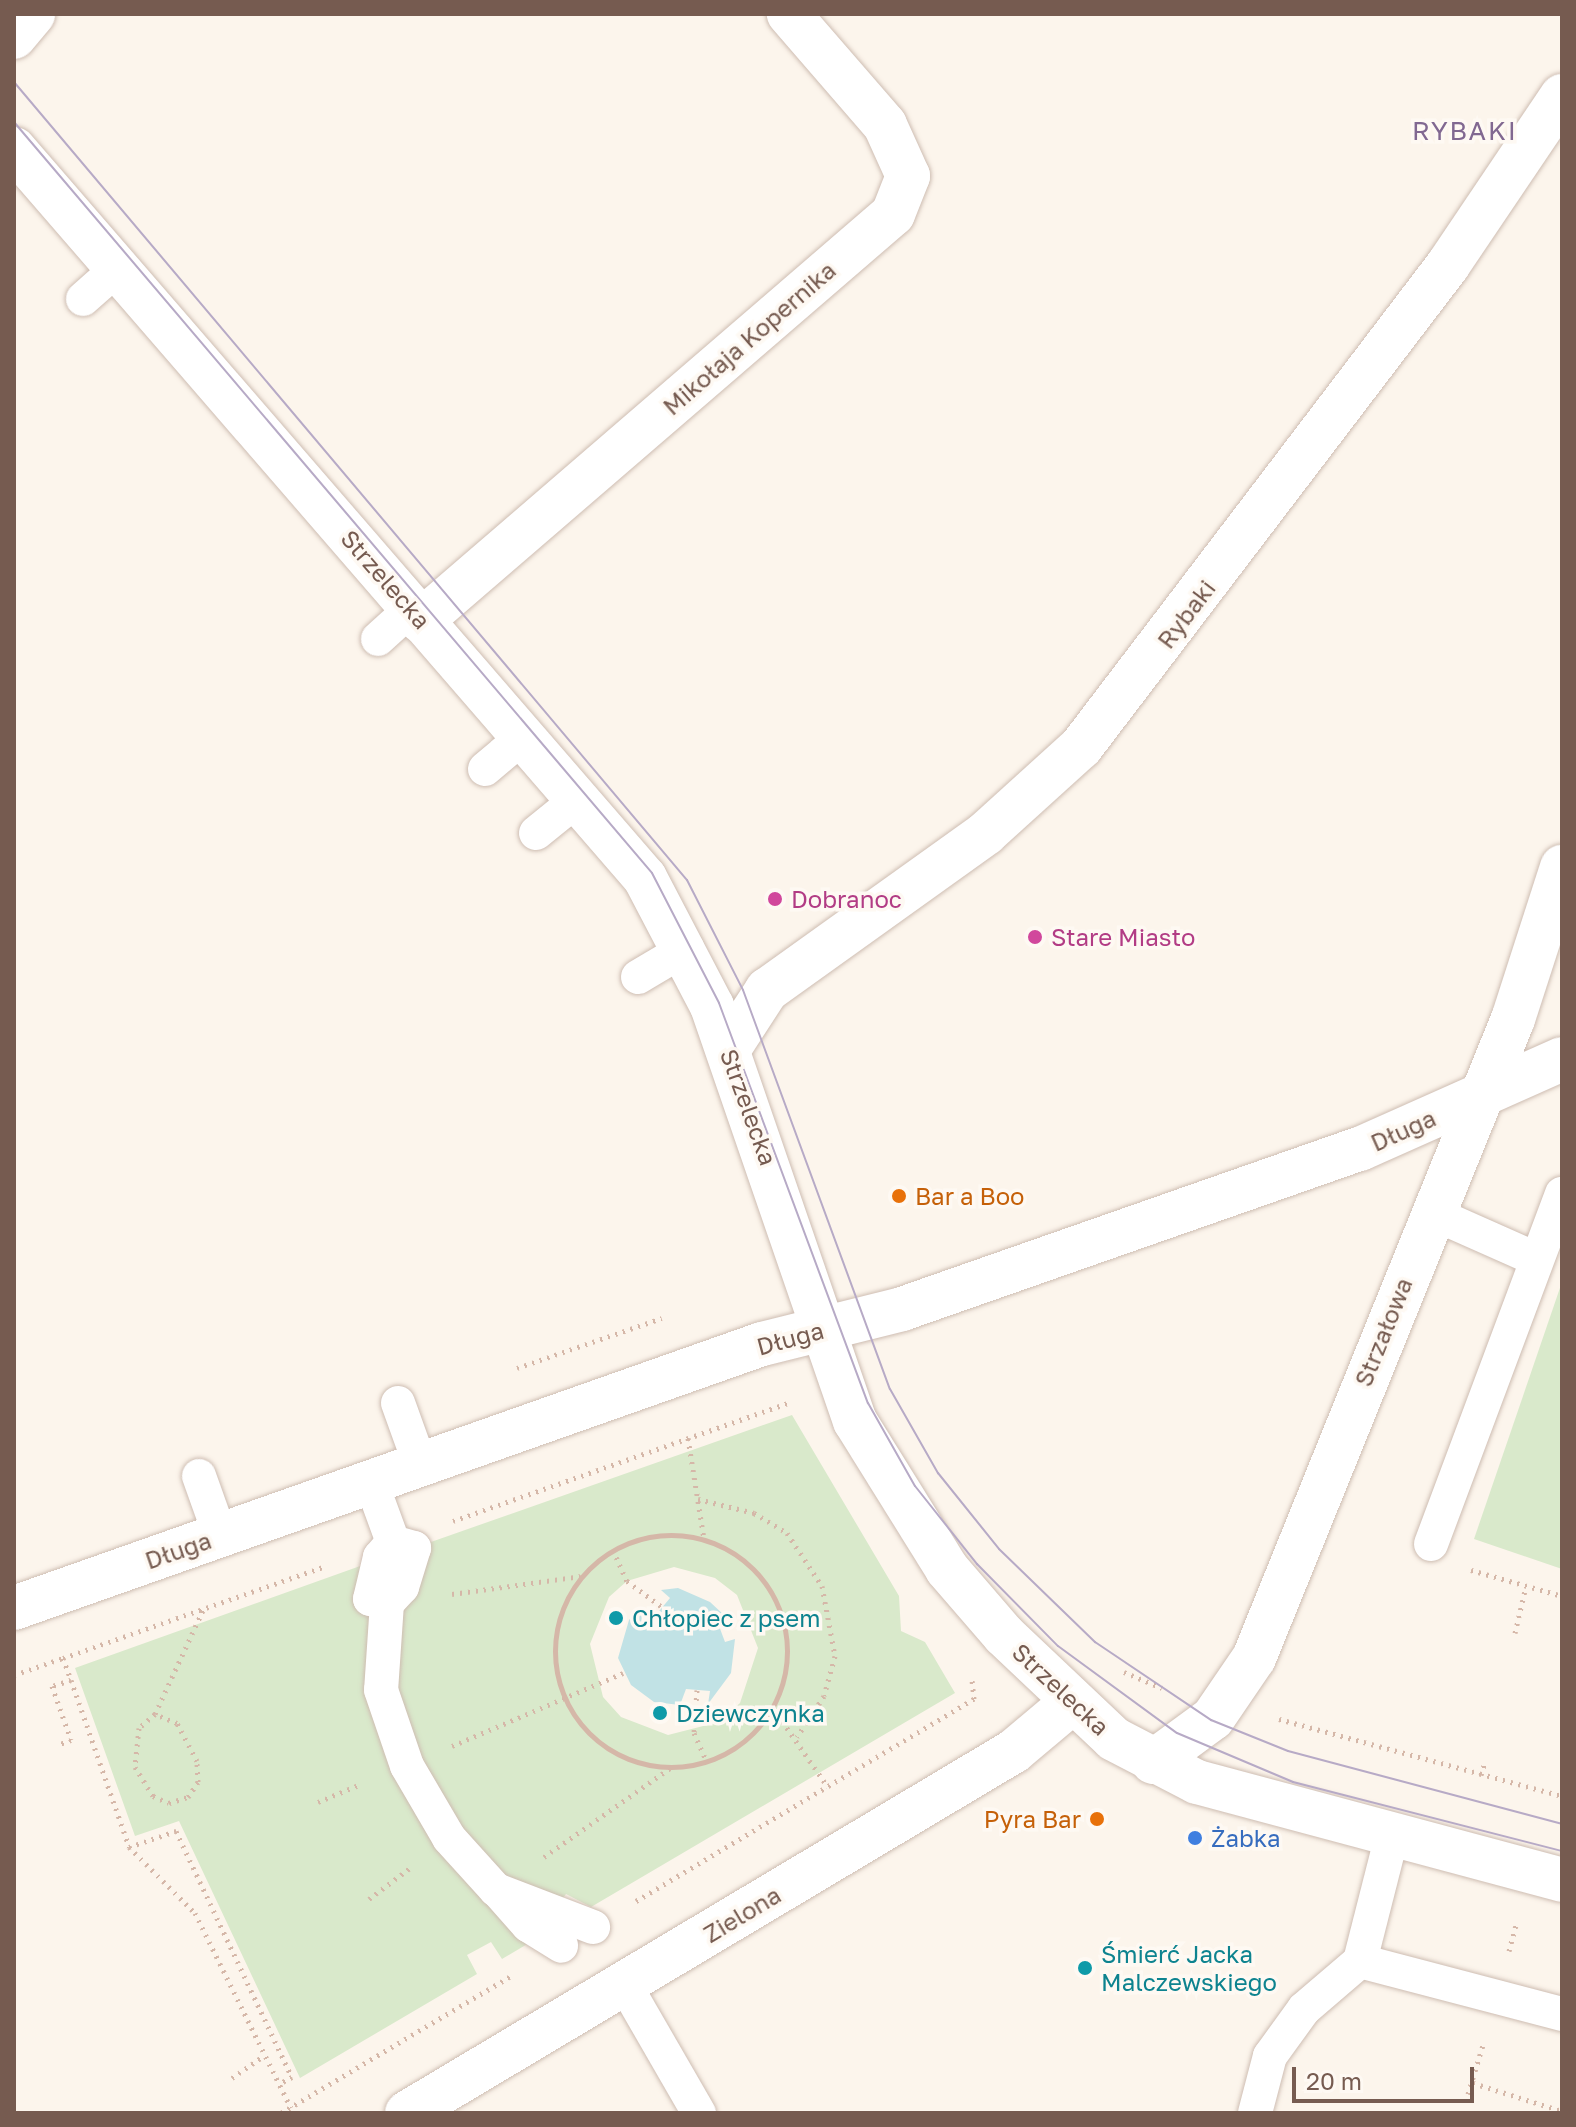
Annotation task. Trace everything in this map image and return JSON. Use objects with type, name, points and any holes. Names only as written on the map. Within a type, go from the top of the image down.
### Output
[{"type":"street","points":[[14,37],[33,14]]},
{"type":"street","name":"Mikołaja Kopernika","points":[[416,615],[893,214],[908,176],[885,125],[789,14]]},
{"type":"street","name":"Rybaki","points":[[728,1050],[767,990],[986,833],[1081,747],[1448,265],[1562,96]]},
{"type":"street","name":"Strzelecka","points":[[14,149],[645,878],[687,948],[728,1050],[855,1421],[891,1487],[947,1569],[1070,1704],[1153,1762],[1226,1793],[1562,1880]]},
{"type":"street","name":"Strzałowa","points":[[1153,1762],[1213,1718],[1254,1658],[1475,1098],[1513,1019],[1562,867]]},
{"type":"street","name":"Długa","points":[[14,1608],[420,1464],[825,1328],[902,1309],[1360,1149],[1562,1059]]},
{"type":"street","name":"Zielona","points":[[407,2113],[1014,1751],[1070,1704]]},
{"type":"lane","points":[[83,299],[118,268]]},
{"type":"lane","points":[[378,639],[416,615]]},
{"type":"lane","points":[[485,769],[523,737]]},
{"type":"lane","points":[[536,833],[578,799]]},
{"type":"lane","points":[[638,977],[687,948]]},
{"type":"lane","points":[[1431,1544],[1534,1258],[1562,1194]]},
{"type":"lane","points":[[1430,1212],[1534,1258]]},
{"type":"lane","points":[[398,1403],[420,1464]]},
{"type":"lane","points":[[199,1476],[220,1535]]},
{"type":"lane","points":[[371,1482],[393,1542],[414,1548],[402,1587],[387,1603],[381,1690],[407,1766],[449,1838],[528,1925],[561,1946]]},
{"type":"lane","points":[[1255,2113],[1270,2056],[1304,2009],[1360,1961],[1392,1835]]},
{"type":"lane","points":[[496,1890],[593,1927]]},
{"type":"lane","points":[[1360,1961],[1562,2014]]},
{"type":"lane","points":[[625,1985],[699,2113]]},
{"type":"path","points":[[14,1675],[796,1400],[805,1413]]},
{"type":"path","points":[[688,1438],[704,1539]]},
{"type":"path","points":[[698,1499],[754,1513],[787,1533],[822,1586],[835,1656],[824,1696],[797,1737]]},
{"type":"path","points":[[496,1890],[671,1768],[707,1762],[755,1732],[773,1708],[785,1676],[779,1607],[744,1562],[704,1539],[672,1535],[613,1550],[582,1576],[556,1634],[564,1698],[607,1749],[671,1768]]},
{"type":"path","points":[[1431,1544],[1432,1558],[1562,1596]]},
{"type":"path","points":[[613,1550],[627,1581],[662,1607]]},
{"type":"path","points":[[387,1603],[582,1576]]},
{"type":"path","points":[[1515,1633],[1526,1586]]},
{"type":"path","points":[[155,1714],[177,1723],[197,1761],[198,1782],[188,1797],[169,1803],[153,1796],[135,1767],[139,1728],[155,1714],[203,1609]]},
{"type":"path","points":[[63,1658],[129,1847],[195,1913],[291,2108]]},
{"type":"path","points":[[1070,1704],[1097,1678],[1124,1672],[1213,1718]]},
{"type":"path","points":[[318,1802],[623,1673]]},
{"type":"path","points":[[593,1927],[974,1699],[971,1673]]},
{"type":"path","points":[[60,1744],[71,1740],[52,1686],[71,1680]]},
{"type":"path","points":[[697,1690],[694,1733],[707,1762]]},
{"type":"path","points":[[773,1708],[797,1737],[828,1787]]},
{"type":"path","points":[[1481,1775],[1485,1762]]},
{"type":"path","points":[[129,1847],[176,1831],[292,2077],[279,2084]]},
{"type":"path","points":[[369,1899],[394,1881]]},
{"type":"path","points":[[281,2113],[561,1946]]},
{"type":"path","points":[[232,2078],[264,2056]]},
{"type":"path","points":[[1473,2083],[1562,2111]]},
{"type":"green space","points":[[1562,1282],[1562,1569],[1474,1539]]},
{"type":"green space","points":[[792,1415],[899,1596],[901,1631],[925,1642],[955,1693],[591,1907],[566,1894],[529,1943],[502,1959],[491,1942],[467,1955],[477,1974],[300,2078],[179,1821],[135,1836],[75,1668],[363,1565],[421,1573],[431,1542]],"holes":[[[674,1567],[715,1578],[737,1595],[758,1648],[740,1703],[719,1722],[668,1735],[621,1717],[603,1697],[590,1644],[609,1597],[627,1581]]]},
{"type":"water","points":[[678,1588],[710,1602],[724,1615],[716,1618],[725,1642],[735,1639],[731,1673],[708,1704],[710,1691],[686,1689],[680,1705],[654,1702],[631,1685],[618,1658],[629,1620],[638,1610],[655,1616],[670,1598],[661,1590]]},
{"type":"tram line","points":[[14,82],[687,880],[743,990],[890,1389],[938,1473],[999,1549],[1095,1642],[1211,1720],[1288,1751],[1562,1824]]},
{"type":"tram line","points":[[14,122],[652,873],[719,1003],[868,1403],[915,1486],[977,1564],[1058,1646],[1177,1733],[1293,1782],[1562,1851]]},
{"type":"place","name":"Dobranoc","points":[[775,899]]},
{"type":"place","name":"Stare Miasto","points":[[1035,937]]},
{"type":"place","name":"Bar a Boo","points":[[899,1196]]},
{"type":"place","name":"Chłopiec z psem","points":[[616,1618]]},
{"type":"place","name":"Dziewczynka","points":[[660,1713]]},
{"type":"place","name":"Pyra Bar","points":[[1097,1819]]},
{"type":"place","name":"Żabka","points":[[1195,1838]]},
{"type":"place","name":"Śmierć Jacka Malczewskiego","points":[[1085,1968]]},
{"type":"district","name":"RYBAKI","points":[[1465,131]]}]
